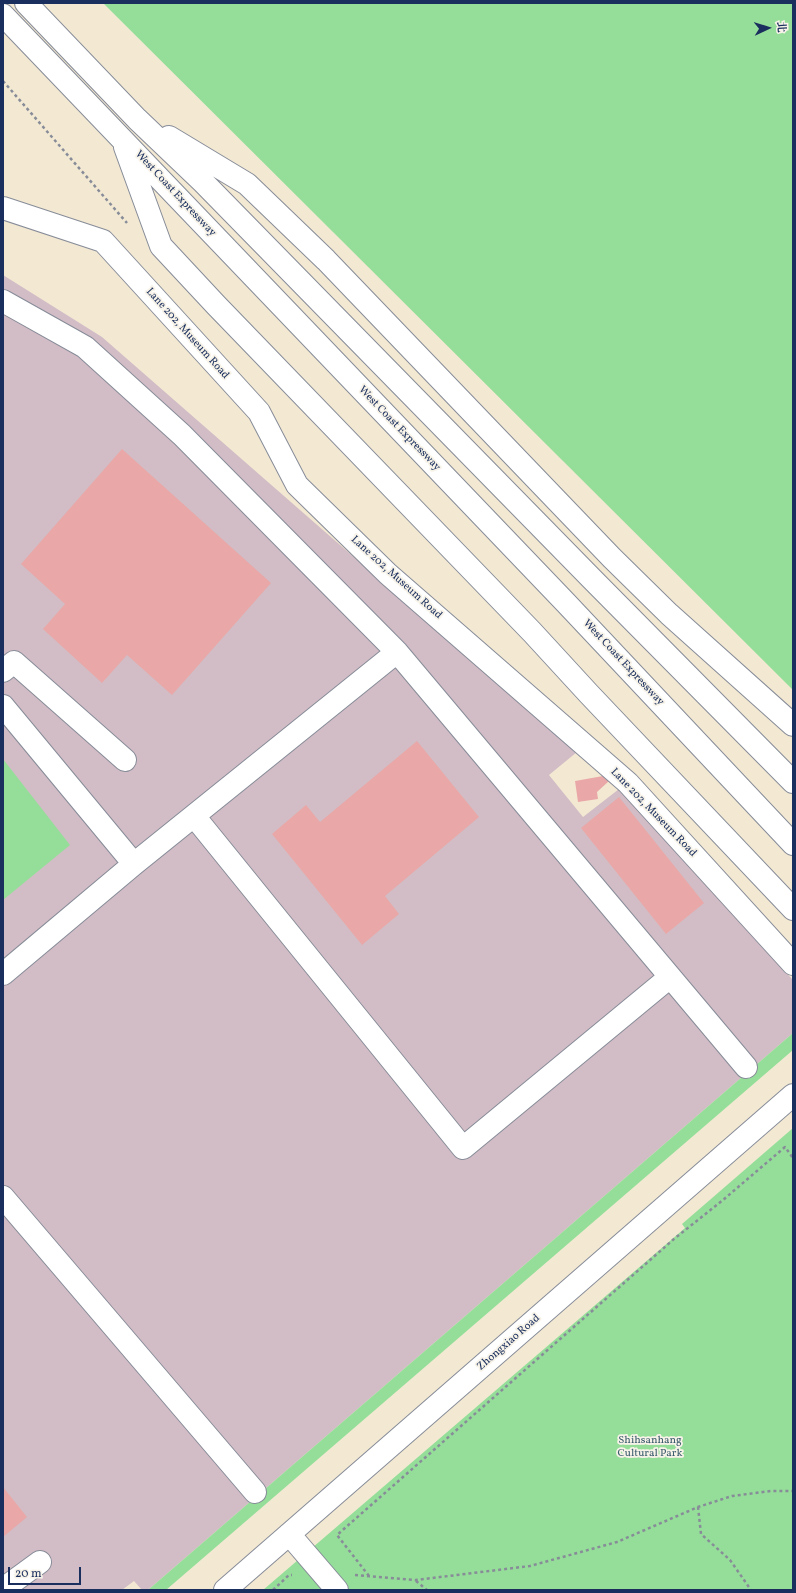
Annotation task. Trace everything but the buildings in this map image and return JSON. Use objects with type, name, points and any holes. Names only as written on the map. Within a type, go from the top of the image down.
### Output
[{"type":"main road","points":[[26,3],[137,118],[203,182],[793,782]]},
{"type":"main road","name":"West Coast Expressway","points":[[3,15],[121,136],[182,203],[561,597],[793,844]]},
{"type":"main road","points":[[137,118],[248,184],[326,260],[612,558],[670,614],[793,725]]},
{"type":"main road","points":[[121,136],[161,246],[216,306],[532,632],[793,909]]},
{"type":"main road","name":"Lane 202, Museum Road","points":[[3,208],[103,241],[259,412],[297,484],[388,574],[628,783],[793,964]]},
{"type":"main road","points":[[3,301],[85,347],[182,435],[397,652],[746,1067]]},
{"type":"main road","points":[[3,974],[134,864],[397,652]]},
{"type":"main road","points":[[3,671],[14,662],[125,760]]},
{"type":"main road","points":[[3,706],[134,864]]},
{"type":"main road","points":[[194,816],[463,1148],[670,977]]},
{"type":"main road","name":"Zhongxiao Road","points":[[225,1590],[792,1097]]},
{"type":"main road","points":[[3,1197],[10,1219],[256,1492]]},
{"type":"main road","points":[[289,1534],[336,1590]]},
{"type":"main road","points":[[3,1589],[40,1562]]},
{"type":"path","points":[[369,1576],[337,1535],[674,1239],[723,1200],[785,1147],[793,1158]]},
{"type":"path","points":[[323,1574],[416,1580],[530,1566],[617,1542],[698,1507],[732,1496],[771,1491],[793,1491]]},
{"type":"path","points":[[698,1507],[701,1534],[730,1560],[751,1590]]},
{"type":"path","points":[[416,1580],[427,1590]]},
{"type":"shaded area","points":[[3,275],[102,337],[577,752],[549,775],[583,817],[619,789],[793,980],[793,1033],[148,1590],[142,1590],[134,1581],[122,1590],[3,1590]]},
{"type":"green space","points":[[103,3],[793,3],[793,690]]},
{"type":"green space","points":[[3,759],[70,845],[3,900]]},
{"type":"green space","points":[[793,1033],[793,1050],[166,1590],[148,1590]]},
{"type":"green space","name":"Shihsanhang Cultural Park","points":[[793,1128],[793,1590],[263,1590],[685,1228],[682,1224]]}]
